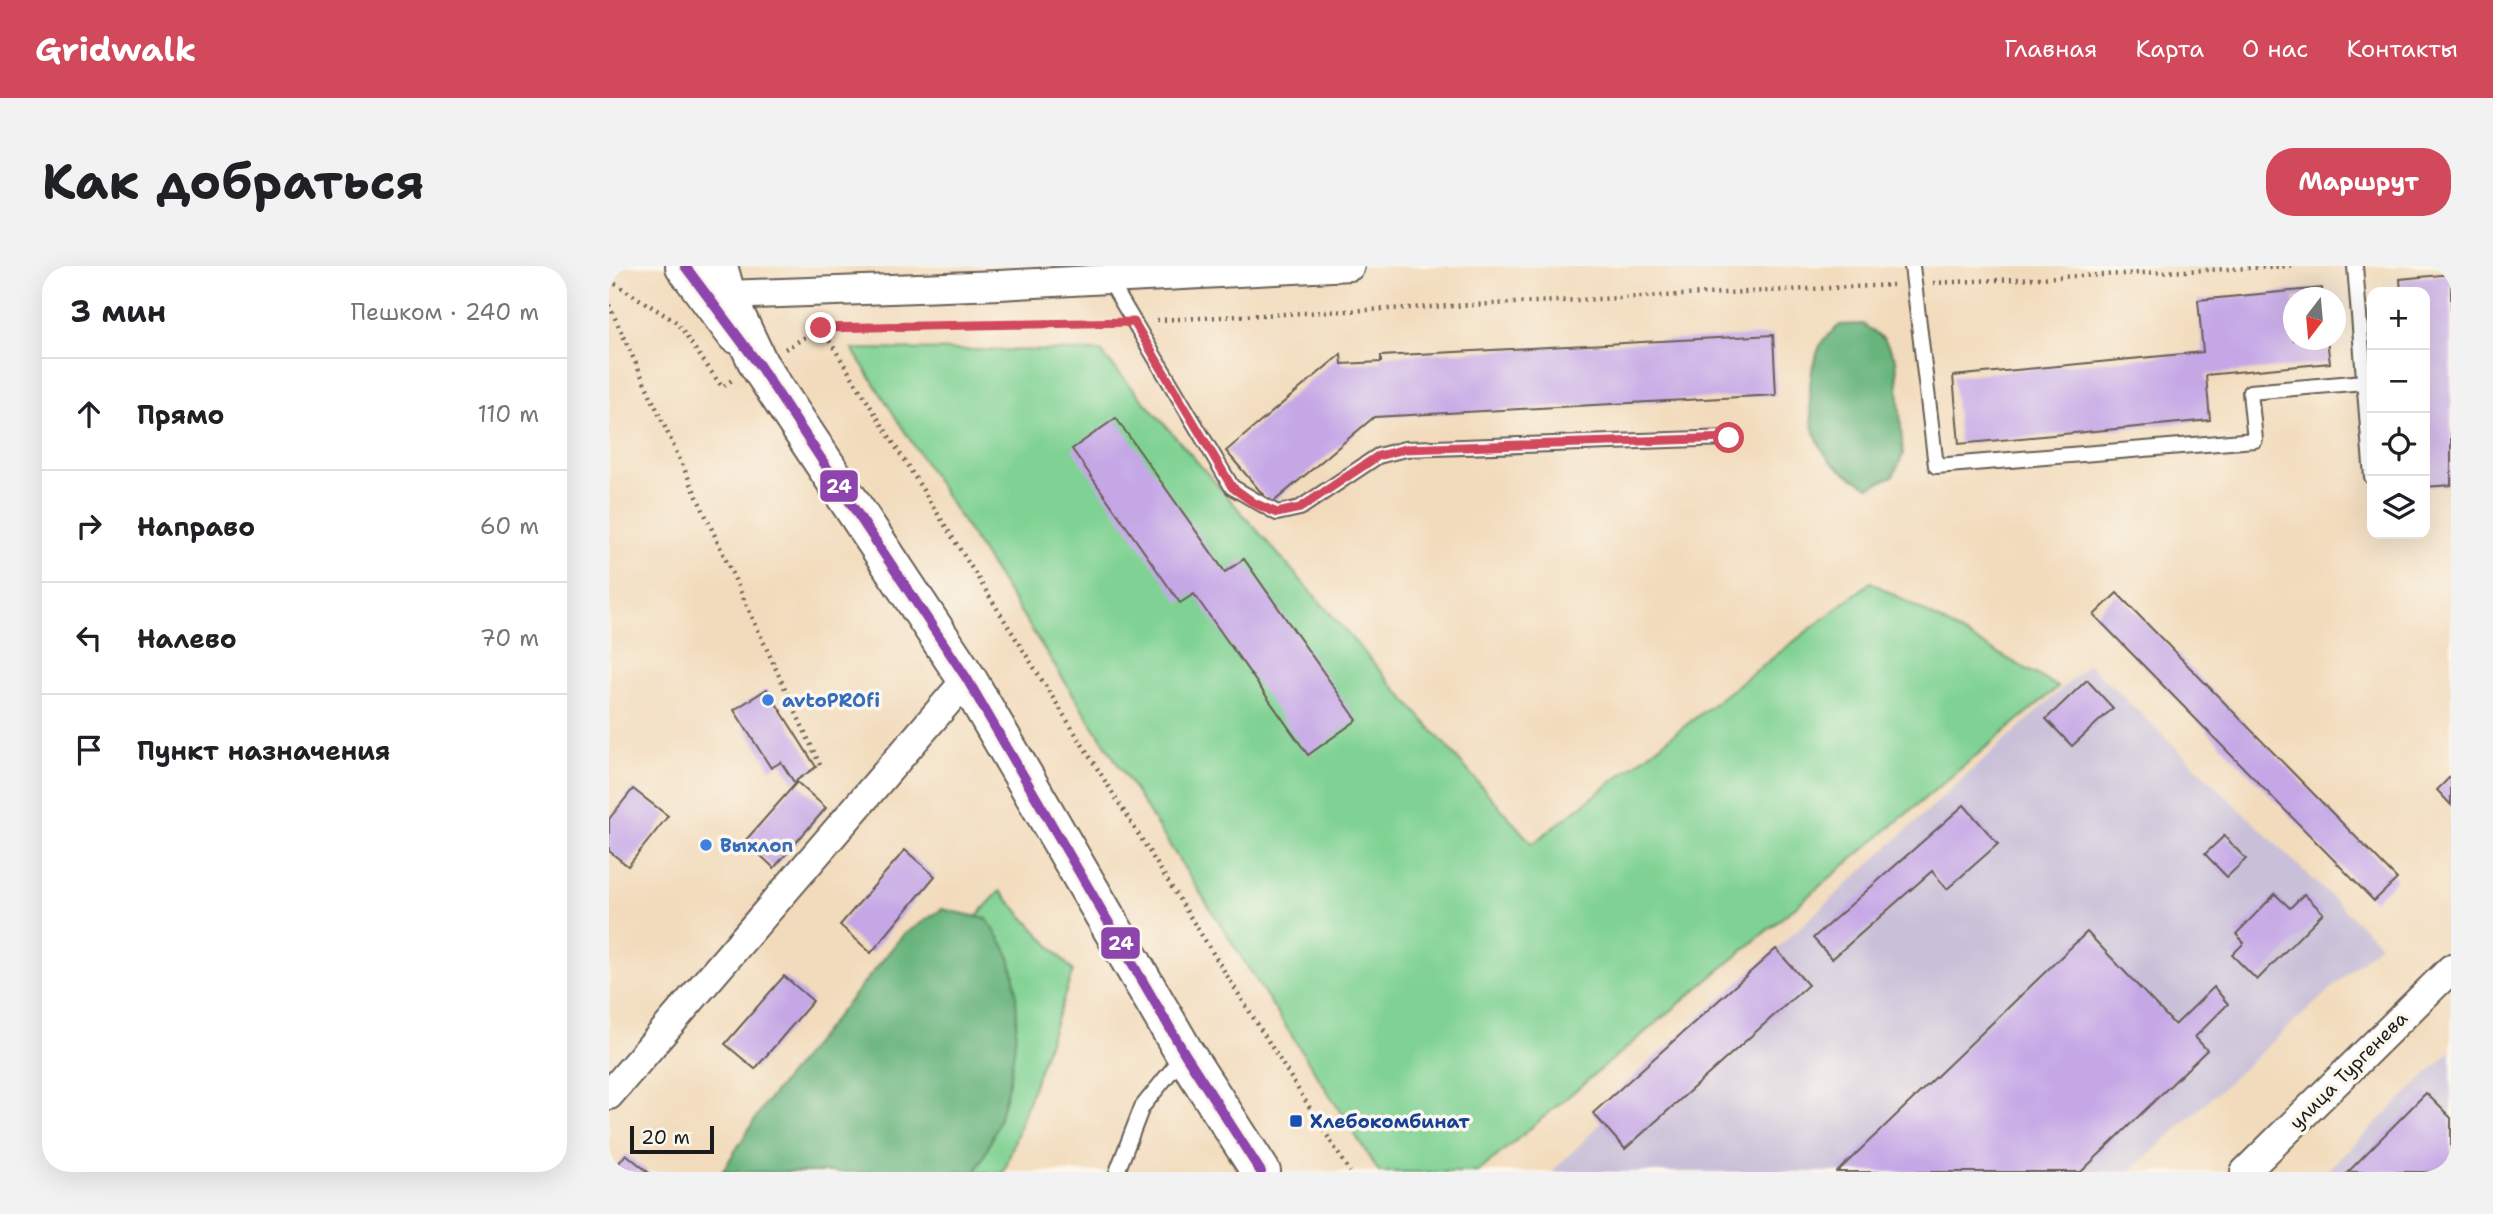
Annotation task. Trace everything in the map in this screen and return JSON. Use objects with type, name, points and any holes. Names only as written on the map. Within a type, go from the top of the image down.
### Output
[{"type":"main road","points":[[685,266],[759,365],[967,679],[1185,1054],[1261,1172]]},
{"type":"main road","points":[[722,281],[759,365]]},
{"type":"street","points":[[722,281],[1109,279],[1350,266]]},
{"type":"street","points":[[609,1096],[967,679]]},
{"type":"street","name":"улица Тургенева","points":[[2245,1172],[2451,969]]},
{"type":"lane","points":[[1912,266],[1936,466],[2255,440],[2250,392],[2364,382]]},
{"type":"lane","points":[[2355,266],[2372,476]]},
{"type":"lane","points":[[1109,279],[1232,487],[1254,503],[1277,513],[1300,508],[1378,456],[1405,449],[1729,438]]},
{"type":"lane","points":[[1117,1172],[1142,1107],[1185,1054]]},
{"type":"path","points":[[1350,1172],[821,328],[1134,322],[2291,266]]},
{"type":"path","points":[[609,280],[675,322],[722,387]]},
{"type":"path","points":[[609,305],[820,765]]},
{"type":"shaded area","points":[[2089,664],[2380,944],[2130,1172],[1552,1172],[1776,949]]},
{"type":"shaded area","points":[[2451,1051],[2451,1172],[2326,1172]]},
{"type":"green space","points":[[1863,324],[1884,339],[1896,359],[1903,455],[1893,476],[1869,487],[1829,459],[1815,434],[1810,403],[1812,372],[1822,341],[1840,325]]},
{"type":"green space","points":[[852,349],[1100,351],[1532,844],[1871,582],[2058,687],[1478,1172],[1379,1172]]},
{"type":"green space","points":[[1000,891],[1073,971],[1004,1172],[737,1172]]},
{"type":"green space","points":[[942,909],[987,919],[1009,957],[1015,986],[1015,1041],[1005,1098],[987,1150],[975,1172],[722,1172],[764,1105],[903,935]]},
{"type":"building","points":[[2451,274],[2451,485],[2430,487],[2430,287],[2401,287],[2400,279]]},
{"type":"building","points":[[2283,292],[2283,350],[2328,350],[2330,363],[2206,375],[2210,420],[1959,444],[1953,376],[2203,352],[2198,300]]},
{"type":"building","points":[[1773,335],[1776,395],[1374,417],[1271,504],[1226,451],[1341,354],[1342,364],[1381,362],[1381,356]]},
{"type":"building","points":[[1116,418],[1225,572],[1244,559],[1357,720],[1308,755],[1194,594],[1180,603],[1072,449]]},
{"type":"building","points":[[2117,593],[2397,879],[2374,901],[2094,615]]},
{"type":"building","points":[[2087,680],[2113,708],[2072,746],[2046,719]]},
{"type":"building","points":[[767,689],[816,767],[794,782],[781,762],[771,768],[734,710]]},
{"type":"building","points":[[2451,776],[2451,805],[2437,790]]},
{"type":"building","points":[[797,782],[826,808],[774,868],[745,841]]},
{"type":"building","points":[[633,789],[668,816],[628,866],[609,851],[609,819]]},
{"type":"building","points":[[1964,805],[1998,844],[1947,889],[1932,871],[1832,959],[1813,938]]},
{"type":"building","points":[[2224,836],[2246,859],[2227,877],[2205,854]]},
{"type":"building","points":[[905,850],[935,876],[871,953],[840,925]]},
{"type":"building","points":[[2275,894],[2290,908],[2304,894],[2323,913],[2257,980],[2232,955],[2244,943],[2236,934]]},
{"type":"building","points":[[2087,932],[2175,1025],[2214,987],[2228,1004],[2195,1037],[2207,1050],[2081,1172],[1837,1172]]},
{"type":"building","points":[[1776,949],[1808,985],[1625,1149],[1593,1113]]},
{"type":"building","points":[[784,976],[813,1001],[755,1069],[725,1044]]},
{"type":"building","points":[[2426,1093],[2451,1118],[2451,1163],[2442,1172],[2348,1172]]},
{"type":"building","points":[[626,1154],[648,1172],[612,1172]]},
{"type":"transit line","name":"24","points":[[685,266],[759,365],[967,679],[1185,1054],[1261,1172]]},
{"type":"place","name":"avtoPROfi","points":[[768,700]]},
{"type":"place","name":"Выхлоп","points":[[706,845]]},
{"type":"place","name":"Хлебокомбинат","points":[[1296,1121]]},
{"type":"route","points":[[821,328],[1134,322],[1232,487],[1254,503],[1277,513],[1300,508],[1378,456],[1405,449],[1729,438]]}]
